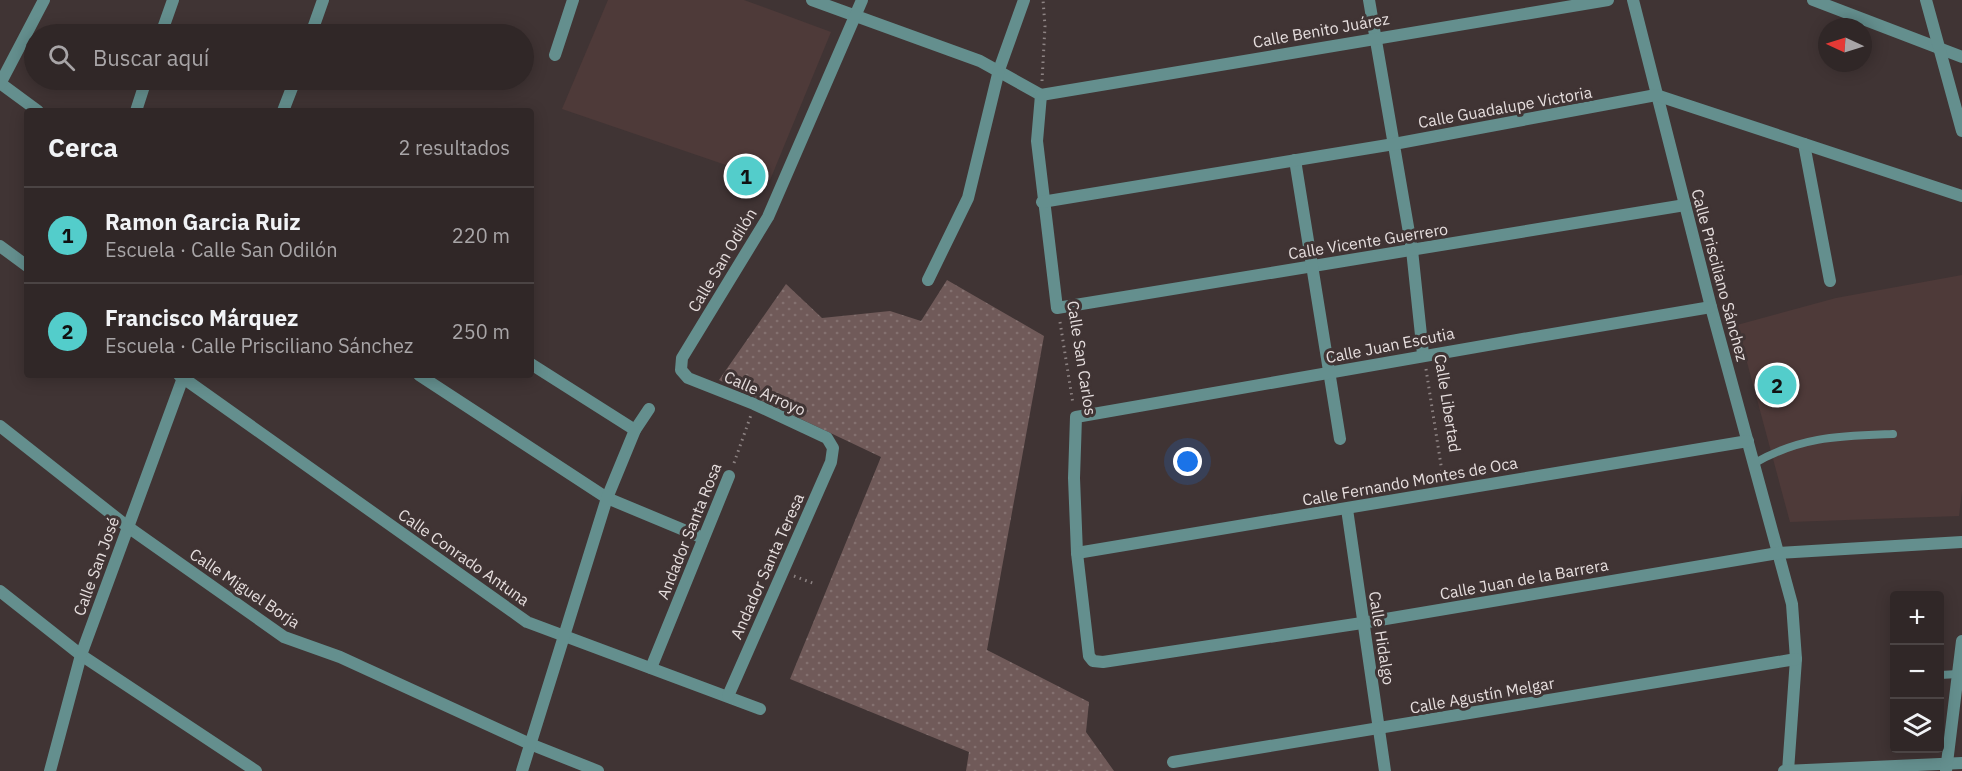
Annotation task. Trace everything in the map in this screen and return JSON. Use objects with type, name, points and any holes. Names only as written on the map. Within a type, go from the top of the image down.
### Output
[{"type":"street","points":[[31,24],[44,0]]},
{"type":"street","points":[[165,24],[173,0]]},
{"type":"street","points":[[315,24],[323,0]]},
{"type":"street","points":[[555,55],[573,0]]},
{"type":"street","points":[[812,0],[999,70],[1037,92]]},
{"type":"street","name":"Calle San Odilón","points":[[681,370],[682,358],[768,217],[862,0]]},
{"type":"street","points":[[928,280],[968,198],[999,70],[1024,0]]},
{"type":"street","name":"Calle Libertad","points":[[1369,0],[1412,250],[1424,354]]},
{"type":"street","name":"Calle Benito Juárez","points":[[1037,92],[1608,0]]},
{"type":"street","name":"Calle Prisciliano Sánchez","points":[[1633,0],[1711,307],[1792,604],[1796,659],[1788,771]]},
{"type":"street","points":[[1813,0],[1962,57]]},
{"type":"street","points":[[1926,0],[1962,131]]},
{"type":"street","points":[[24,38],[0,84],[34,108]]},
{"type":"street","points":[[137,108],[143,90]]},
{"type":"street","points":[[284,108],[291,90]]},
{"type":"street","name":"Calle San Carlos","points":[[1037,92],[1037,141],[1042,202],[1057,308]]},
{"type":"street","name":"Calle Guadalupe Victoria","points":[[1042,202],[1394,144],[1656,95],[1962,196]]},
{"type":"street","points":[[1803,144],[1830,281]]},
{"type":"street","points":[[1295,160],[1340,439]]},
{"type":"street","name":"Calle Vicente Guerrero","points":[[1057,308],[1685,205]]},
{"type":"street","points":[[0,246],[24,264]]},
{"type":"street","name":"Calle Juan Escutia","points":[[1076,417],[1330,374],[1424,354],[1711,307]]},
{"type":"street","points":[[534,366],[636,430]]},
{"type":"street","name":"Calle Arroyo","points":[[681,370],[688,378],[754,404],[827,438],[833,448]]},
{"type":"street","name":"Calle San José","points":[[50,771],[81,655],[181,378]]},
{"type":"street","name":"Calle Conrado Antuna","points":[[185,378],[527,622],[760,709]]},
{"type":"street","points":[[424,378],[606,498],[703,538]]},
{"type":"street","points":[[522,771],[606,498],[636,430],[649,409]]},
{"type":"street","name":"Calle San Carlos","points":[[1076,417],[1074,478],[1077,553],[1087,651],[1093,661]]},
{"type":"street","name":"Calle Miguel Borja","points":[[0,426],[128,527],[284,637],[340,657],[530,744],[598,771]]},
{"type":"street","name":"Calle Fernando Montes de Oca","points":[[1077,553],[1748,441]]},
{"type":"street","name":"Andador Santa Teresa","points":[[728,696],[831,462],[833,448]]},
{"type":"street","name":"Andador Santa Rosa","points":[[651,668],[729,476]]},
{"type":"street","name":"Calle Hidalgo","points":[[1347,509],[1385,771]]},
{"type":"street","name":"Calle Juan de la Barrera","points":[[1093,661],[1103,662],[1362,623],[1778,553],[1962,542]]},
{"type":"street","points":[[0,591],[81,655],[256,771]]},
{"type":"street","points":[[1947,768],[1962,641]]},
{"type":"street","name":"Calle Agustín Melgar","points":[[1173,762],[1796,659]]},
{"type":"street","points":[[1784,771],[1947,768],[1962,763]]},
{"type":"lane","points":[[1754,464],[1787,446],[1815,438],[1893,434]]},
{"type":"lane","points":[[1944,675],[1958,674]]},
{"type":"path","points":[[1037,92],[1045,26],[1043,0]]},
{"type":"path","name":"Calle San Carlos","points":[[1057,308],[1076,417]]},
{"type":"path","name":"Calle Libertad","points":[[1424,354],[1445,491]]},
{"type":"path","name":"Andador Santa Rosa","points":[[729,476],[754,404]]},
{"type":"path","points":[[782,571],[815,584]]},
{"type":"shaded area","points":[[608,0],[744,0],[831,32],[770,180],[562,109]]},
{"type":"shaded area","points":[[1962,275],[1962,491],[1959,516],[1790,522],[1737,325],[1836,298]]},
{"type":"shaded area","points":[[947,280],[1044,336],[987,650],[1089,702],[1086,732],[1114,771],[966,771],[969,752],[790,679],[881,457],[719,380],[786,284],[822,318],[890,311],[921,321]]},
{"type":"place","name":"Ramon Garcia Ruiz","points":[[746,176]]},
{"type":"place","name":"Francisco Márquez","points":[[1777,385]]}]
